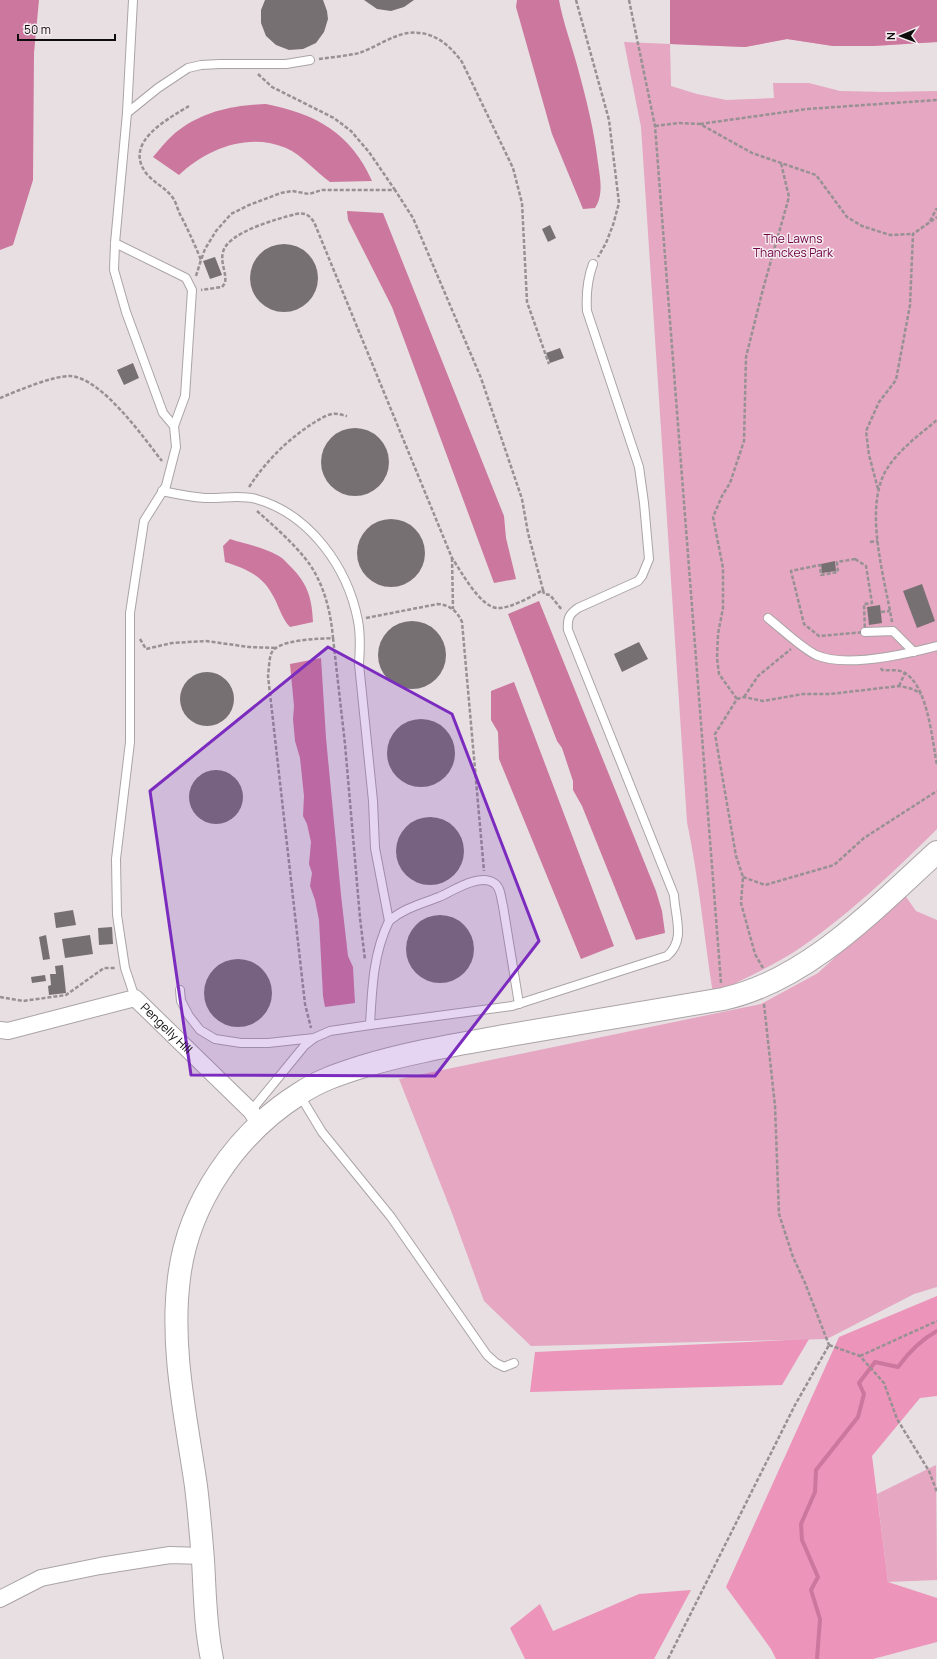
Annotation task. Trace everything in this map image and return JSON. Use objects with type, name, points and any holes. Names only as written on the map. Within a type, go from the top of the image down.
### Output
[{"type":"main road","points":[[212,1659],[205,1600],[203,1556],[196,1486],[180,1383],[176,1337],[176,1307],[179,1275],[185,1245],[199,1206],[256,1118],[330,1077],[384,1060],[443,1047],[739,995],[766,984],[796,968],[826,949],[878,906],[937,852]]},
{"type":"street","name":"Pengelly Hill","points":[[0,1030],[8,1030],[134,998],[256,1118]]},
{"type":"street","points":[[0,1599],[41,1578],[100,1566],[170,1555],[203,1556]]},
{"type":"lane","points":[[133,0],[127,113],[115,243],[114,270],[126,312],[163,413],[174,426]]},
{"type":"lane","points":[[127,113],[158,88],[188,68],[201,65],[243,63],[286,64],[310,60]]},
{"type":"lane","points":[[115,243],[186,278],[192,290],[185,396],[174,426],[176,447],[166,486],[144,521],[130,613],[130,742],[116,859],[118,916],[125,968],[134,998]]},
{"type":"lane","points":[[256,1118],[305,1045],[314,1038],[330,1031],[512,1006],[667,956],[673,951],[678,941],[679,927],[674,895],[568,630],[567,621],[571,613],[578,608],[638,581],[642,576],[648,559],[644,503],[638,467],[587,311],[586,293],[593,264]]},
{"type":"lane","points":[[162,491],[205,498],[243,496],[255,498],[282,508],[319,539],[349,588],[358,620],[361,643],[359,664],[373,801],[375,848],[389,921],[377,951],[373,978],[370,1025]]},
{"type":"lane","points":[[768,618],[816,655],[837,660],[880,657],[914,652],[937,646]]},
{"type":"lane","points":[[866,632],[893,631],[914,652]]},
{"type":"lane","points":[[389,921],[410,907],[423,901],[439,897],[467,883],[486,880],[493,882],[499,890],[503,906],[519,1004]]},
{"type":"lane","points":[[180,990],[181,1001],[189,1016],[200,1030],[216,1038],[242,1043],[268,1043],[314,1038]]},
{"type":"lane","points":[[299,1094],[322,1132],[390,1217],[487,1355],[496,1363],[504,1367],[514,1363]]},
{"type":"path","points":[[576,0],[609,120],[619,203],[606,243],[593,264]]},
{"type":"path","points":[[629,0],[656,126],[723,999]]},
{"type":"path","points":[[310,60],[358,53],[407,33],[429,35],[443,41],[453,50],[462,62],[513,168],[518,182],[522,203],[527,302],[549,364]]},
{"type":"path","points":[[243,63],[272,87],[334,118],[351,131],[369,152],[413,218],[481,378],[522,499],[528,533],[544,594],[550,595],[569,617]]},
{"type":"path","points":[[656,126],[679,123],[700,124],[807,109],[937,100]]},
{"type":"path","points":[[189,106],[160,124],[148,135],[140,150],[140,157],[142,167],[147,174],[173,198],[201,260]]},
{"type":"path","points":[[700,124],[752,153],[816,175],[847,217],[862,226],[890,235],[914,234],[937,217]]},
{"type":"path","points":[[737,699],[719,674],[717,658],[718,634],[723,608],[723,568],[713,517],[722,496],[730,483],[744,440],[746,357],[763,289],[789,197],[781,163]]},
{"type":"path","points":[[395,190],[322,190],[309,194],[292,191],[274,195],[249,205],[231,214],[216,231],[205,249],[192,290],[211,290],[222,287],[225,284],[222,254],[228,245],[240,233],[301,212],[311,217],[452,558],[480,600],[494,608],[504,607],[543,590]]},
{"type":"path","points":[[929,222],[937,208]]},
{"type":"path","points":[[893,631],[876,531],[878,488],[869,454],[866,431],[878,402],[896,380],[910,305],[914,234]]},
{"type":"path","points":[[0,398],[31,386],[58,378],[70,376],[84,380],[94,386],[121,412],[170,470]]},
{"type":"path","points":[[347,416],[333,414],[327,416],[292,438],[271,459],[243,496],[303,557],[315,573],[328,605],[332,620],[345,744],[360,918],[366,967],[373,978]]},
{"type":"path","points":[[878,488],[886,471],[902,451],[937,420]]},
{"type":"path","points":[[870,542],[878,541]]},
{"type":"path","points":[[452,558],[453,609]]},
{"type":"path","points":[[855,559],[866,566],[872,603],[864,604],[866,632],[819,636],[804,624],[791,571],[820,566],[821,575],[838,572],[837,562],[855,559]]},
{"type":"path","points":[[358,620],[438,604],[446,605],[453,609],[458,615],[464,631],[482,862],[486,880]]},
{"type":"path","points":[[881,612],[890,611]]},
{"type":"path","points":[[130,637],[140,639],[146,649],[172,643],[206,641],[249,647],[276,648]]},
{"type":"path","points":[[314,1038],[305,1004],[268,676],[271,653],[276,648],[283,644],[333,638]]},
{"type":"path","points":[[744,697],[758,676],[798,642]]},
{"type":"path","points":[[880,657],[880,665],[882,670],[901,671],[915,682],[921,694],[928,718],[937,765]]},
{"type":"path","points":[[899,686],[905,673]]},
{"type":"path","points":[[668,1659],[795,1405],[829,1345],[806,1283],[793,1256],[779,1214],[775,1106],[766,984],[755,954],[741,902],[743,877],[736,856],[715,734],[737,699],[744,697],[763,701],[803,694],[830,694],[899,686],[913,689],[921,694]]},
{"type":"path","points":[[743,877],[765,884],[834,865],[864,838],[937,791]]},
{"type":"path","points":[[0,997],[23,1000],[66,994],[104,968],[125,968]]},
{"type":"path","points":[[860,1356],[937,1321]]},
{"type":"path","points":[[829,1345],[860,1356],[884,1383],[897,1419],[929,1471],[937,1492]]},
{"type":"highlighted area","points":[[328,647],[452,714],[539,941],[435,1076],[191,1075],[150,791]]},
{"type":"green space","points":[[670,0],[937,0],[937,42],[873,46],[833,46],[787,39],[745,47],[670,44]]},
{"type":"green space","name":"The Lawns Thanckes Park","points":[[624,42],[670,44],[671,86],[697,94],[726,100],[774,98],[773,83],[809,83],[840,91],[937,91],[937,829],[850,910],[813,939],[794,952],[754,974],[713,994],[698,886],[687,822],[641,127]]},
{"type":"green space","points":[[904,894],[916,911],[937,920],[937,1287],[914,1294],[827,1339],[531,1346],[484,1301],[452,1213],[399,1079],[761,1004],[818,973]]},
{"type":"green space","points":[[936,1465],[937,1580],[888,1582],[877,1494]]},
{"type":"shaded area","points":[[0,0],[39,0],[34,53],[33,180],[13,245],[0,250]]},
{"type":"shaded area","points":[[517,0],[559,0],[584,89],[594,138],[601,186],[600,198],[595,208],[583,209],[552,134],[516,7]]},
{"type":"shaded area","points":[[670,0],[937,0],[937,42],[873,46],[833,46],[787,39],[745,47],[670,44]]},
{"type":"shaded area","points":[[266,104],[301,114],[330,128],[354,150],[372,181],[330,182],[292,151],[272,144],[257,142],[229,146],[215,151],[190,166],[179,175],[153,157],[175,133],[199,118],[220,110]]},
{"type":"shaded area","points":[[347,211],[383,213],[504,516],[506,538],[516,579],[494,583],[392,307],[348,220]]},
{"type":"shaded area","points":[[230,539],[266,550],[279,556],[297,573],[308,592],[312,606],[313,622],[290,627],[284,620],[268,587],[258,577],[246,570],[225,562],[223,546]]},
{"type":"shaded area","points":[[539,601],[656,891],[662,911],[665,933],[636,940],[582,806],[573,790],[573,781],[562,748],[557,741],[508,614]]},
{"type":"shaded area","points":[[321,658],[326,738],[341,895],[348,956],[353,967],[355,1003],[325,1007],[323,996],[319,920],[315,900],[310,886],[312,873],[309,864],[311,842],[307,824],[303,816],[304,796],[300,758],[295,741],[293,719],[294,706],[290,664]]},
{"type":"shaded area","points":[[514,682],[614,946],[581,959],[499,759],[498,732],[491,720],[491,691]]},
{"type":"shaded area","points":[[937,1296],[937,1396],[920,1398],[872,1456],[888,1582],[937,1598],[937,1642],[873,1659],[776,1659],[771,1649],[726,1587],[839,1337]]},
{"type":"shaded area","points":[[809,1339],[782,1385],[530,1392],[535,1352]]},
{"type":"shaded area","points":[[691,1590],[654,1659],[525,1659],[510,1628],[540,1604],[553,1631],[639,1594]]},
{"type":"building","points":[[265,0],[323,0],[328,19],[324,32],[316,43],[303,49],[289,50],[276,45],[266,36],[261,23],[261,10]]},
{"type":"building","points":[[364,0],[414,0],[404,7],[391,11],[377,9]]},
{"type":"building","points":[[550,225],[556,238],[548,242],[542,229]]},
{"type":"building","points":[[284,244],[297,247],[308,254],[315,265],[318,278],[315,291],[308,302],[297,309],[284,312],[271,309],[260,302],[253,291],[250,278],[253,265],[260,254],[271,247]]},
{"type":"building","points":[[215,257],[222,275],[210,279],[203,261]]},
{"type":"building","points":[[560,348],[564,358],[550,363],[546,353]]},
{"type":"building","points":[[133,363],[139,378],[124,385],[117,370]]},
{"type":"building","points":[[355,428],[368,431],[379,438],[386,449],[389,462],[386,475],[379,486],[368,493],[355,496],[342,493],[331,486],[324,475],[321,462],[324,449],[331,438],[342,431]]},
{"type":"building","points":[[391,519],[404,522],[415,529],[422,540],[425,553],[422,566],[415,577],[404,584],[391,587],[378,584],[367,577],[360,566],[357,553],[360,540],[367,529],[378,522]]},
{"type":"building","points":[[835,561],[836,571],[822,573],[821,564]]},
{"type":"building","points":[[922,584],[935,621],[917,628],[903,591]]},
{"type":"building","points":[[880,605],[882,623],[869,625],[867,607]]},
{"type":"building","points":[[412,621],[425,624],[436,631],[443,642],[446,655],[443,668],[436,679],[425,686],[412,689],[399,686],[388,679],[381,668],[378,655],[381,642],[388,631],[399,624]]},
{"type":"building","points":[[639,642],[648,659],[622,672],[614,654]]},
{"type":"building","points":[[202,672],[212,672],[222,676],[230,684],[234,694],[234,704],[230,714],[222,722],[212,726],[202,726],[192,722],[184,714],[180,704],[180,694],[184,684],[192,676]]},
{"type":"building","points":[[421,719],[434,722],[445,729],[452,740],[455,753],[452,766],[445,777],[434,784],[421,787],[408,784],[397,777],[390,766],[387,753],[390,740],[397,729],[408,722]]},
{"type":"building","points":[[211,770],[221,770],[231,774],[239,782],[243,792],[243,802],[239,812],[231,820],[221,824],[211,824],[201,820],[193,812],[189,802],[189,792],[193,782],[201,774]]},
{"type":"building","points":[[430,817],[443,820],[454,827],[461,838],[464,851],[461,864],[454,875],[443,882],[430,885],[417,882],[406,875],[399,864],[396,851],[399,838],[406,827],[417,820]]},
{"type":"building","points":[[73,910],[76,925],[56,928],[54,913]]},
{"type":"building","points":[[440,915],[453,918],[464,925],[471,936],[474,949],[471,962],[464,973],[453,980],[440,983],[427,980],[416,973],[409,962],[406,949],[409,936],[416,925],[427,918]]},
{"type":"building","points":[[112,927],[113,944],[99,945],[98,928]]},
{"type":"building","points":[[46,935],[50,959],[43,960],[39,937]]},
{"type":"building","points":[[90,935],[93,954],[65,958],[62,939]]},
{"type":"building","points":[[238,959],[251,962],[262,969],[269,980],[272,993],[269,1006],[262,1017],[251,1024],[238,1027],[225,1024],[214,1017],[207,1006],[204,993],[207,980],[214,969],[225,962]]},
{"type":"building","points":[[63,965],[66,993],[49,995],[48,986],[51,985],[50,974],[56,974],[55,966]]},
{"type":"building","points":[[45,975],[46,981],[32,983],[31,977]]},
{"type":"waterway","points":[[817,1659],[820,1619],[811,1590],[818,1577],[802,1540],[801,1524],[815,1492],[816,1470],[858,1417],[864,1394],[859,1383],[875,1362],[898,1367],[915,1347],[925,1338],[937,1331]]}]
